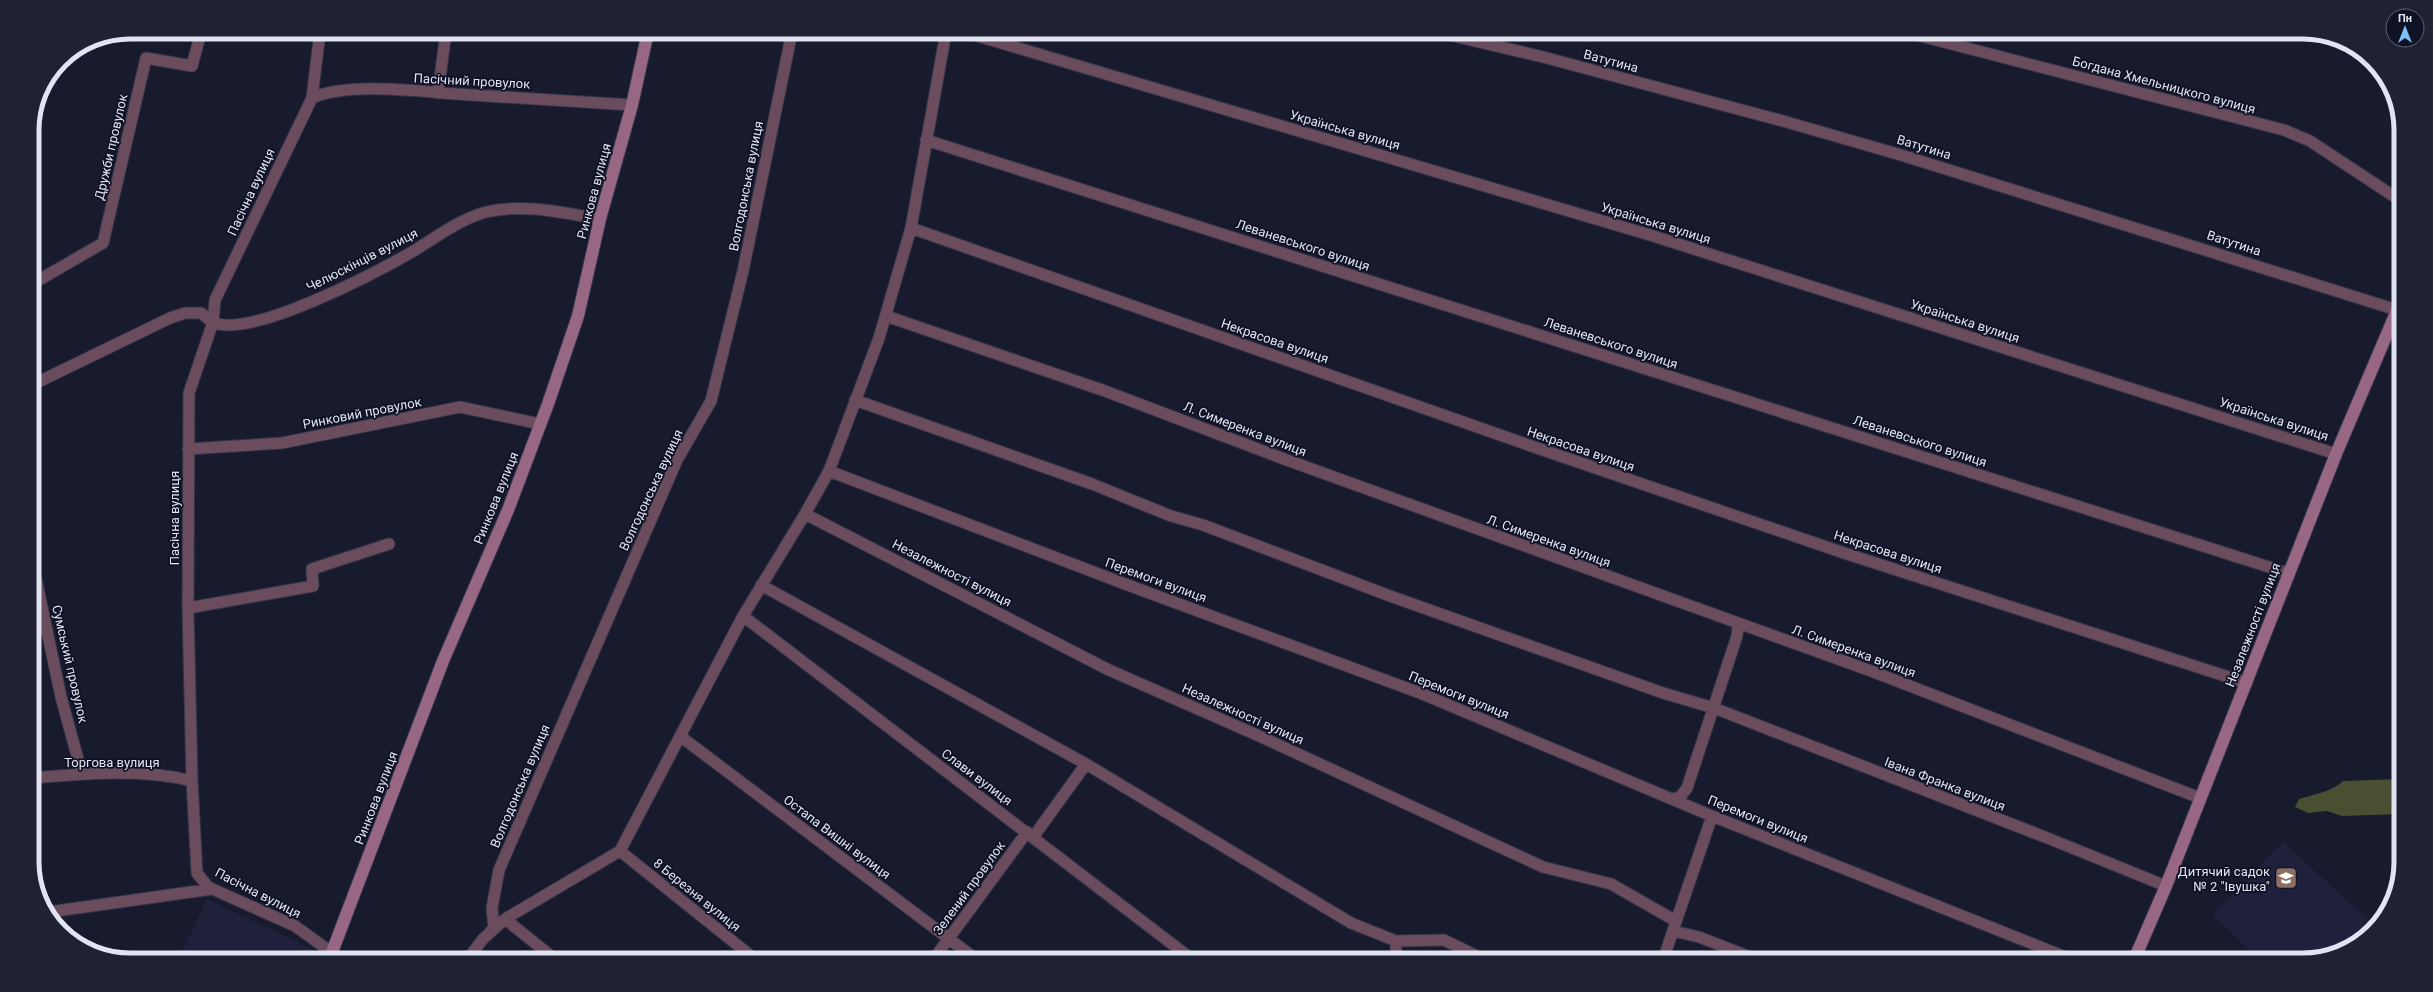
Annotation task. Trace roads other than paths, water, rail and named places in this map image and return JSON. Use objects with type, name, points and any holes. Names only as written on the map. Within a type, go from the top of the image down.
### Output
[{"type":"main road","name":"Ринкова вулиця","points":[[331,953],[443,661],[508,510],[578,316],[600,219],[632,105],[646,39]]},
{"type":"main road","name":"Незалежності вулиця","points":[[2137,953],[2166,886],[2247,683],[2288,573],[2336,454],[2394,317]]},
{"type":"street","name":"Дружби провулок","points":[[39,280],[103,243],[146,58],[192,66],[199,39]]},
{"type":"street","name":"Пасічна вулиця","points":[[319,39],[312,98],[215,300],[213,322],[189,394],[188,608],[192,781],[197,873],[208,887],[295,926],[326,953]]},
{"type":"street","points":[[438,93],[445,39]]},
{"type":"street","name":"Волгодонська вулиця","points":[[483,939],[494,928],[492,908],[499,870],[677,460],[711,401],[743,271],[791,39]]},
{"type":"street","points":[[472,953],[483,939],[505,919],[620,851],[743,616],[805,514],[828,470],[886,316],[911,228],[945,39]]},
{"type":"street","name":"Українська вулиця","points":[[988,39],[1650,235],[2336,454]]},
{"type":"street","name":"Ватутина","points":[[1467,39],[1543,57],[1857,142],[2394,303]]},
{"type":"street","name":"Богдана Хмельницкого вулиця","points":[[1932,39],[2284,130],[2310,141],[2394,196]]},
{"type":"street","name":"Пасічний провулок","points":[[312,98],[324,93],[335,91],[438,93],[632,105]]},
{"type":"street","name":"Леваневського вулиця","points":[[926,140],[2288,573]]},
{"type":"street","name":"Челюскінців вулиця","points":[[39,382],[170,318],[185,313],[201,313],[213,322],[232,325],[253,323],[319,300],[411,253],[455,226],[485,213],[505,208],[536,208],[600,219]]},
{"type":"street","name":"Некрасова вулиця","points":[[911,228],[1534,447],[1791,535],[2247,683]]},
{"type":"street","name":"Л. Симеренка вулиця","points":[[886,316],[1105,390],[1284,459],[1952,701],[2200,798]]},
{"type":"street","name":"Івана Франка вулиця","points":[[855,400],[1070,476],[1171,516],[1203,525],[1390,596],[1663,693],[1714,708],[2050,839],[2166,886]]},
{"type":"street","name":"Ринковий провулок","points":[[188,448],[282,443],[460,407],[540,424]]},
{"type":"street","name":"Перемоги вулиця","points":[[828,470],[1125,584],[1420,693],[1712,816],[2055,953]]},
{"type":"street","name":"Незалежності вулиця","points":[[805,514],[1109,670],[1257,735],[1543,867],[1611,884],[1674,926],[1740,953]]},
{"type":"street","points":[[188,608],[313,586],[312,569],[389,544]]},
{"type":"street","points":[[761,585],[1086,764],[1351,923],[1396,941],[1444,940],[1471,953]]},
{"type":"street","name":"Сумський провулок","points":[[39,594],[61,697],[82,774]]},
{"type":"street","name":"Слави вулиця","points":[[743,616],[1184,953]]},
{"type":"street","points":[[1674,799],[1681,796],[1686,788],[1737,636],[1738,624]]},
{"type":"street","name":"Остапа Вишні вулиця","points":[[680,736],[968,953]]},
{"type":"street","name":"Зелений провулок","points":[[939,953],[1086,764]]},
{"type":"street","name":"Торгова вулиця","points":[[39,777],[82,774],[172,776],[192,781]]},
{"type":"street","points":[[1665,953],[1712,816]]},
{"type":"street","name":"8 Березня вулиця","points":[[620,851],[747,953]]},
{"type":"street","points":[[54,911],[212,889]]},
{"type":"street","points":[[505,919],[547,953]]},
{"type":"street","points":[[1396,941],[1396,953]]},
{"type":"place","name":"Дитячий садок № 2 \"Івушка\"","points":[[2286,878]]}]
